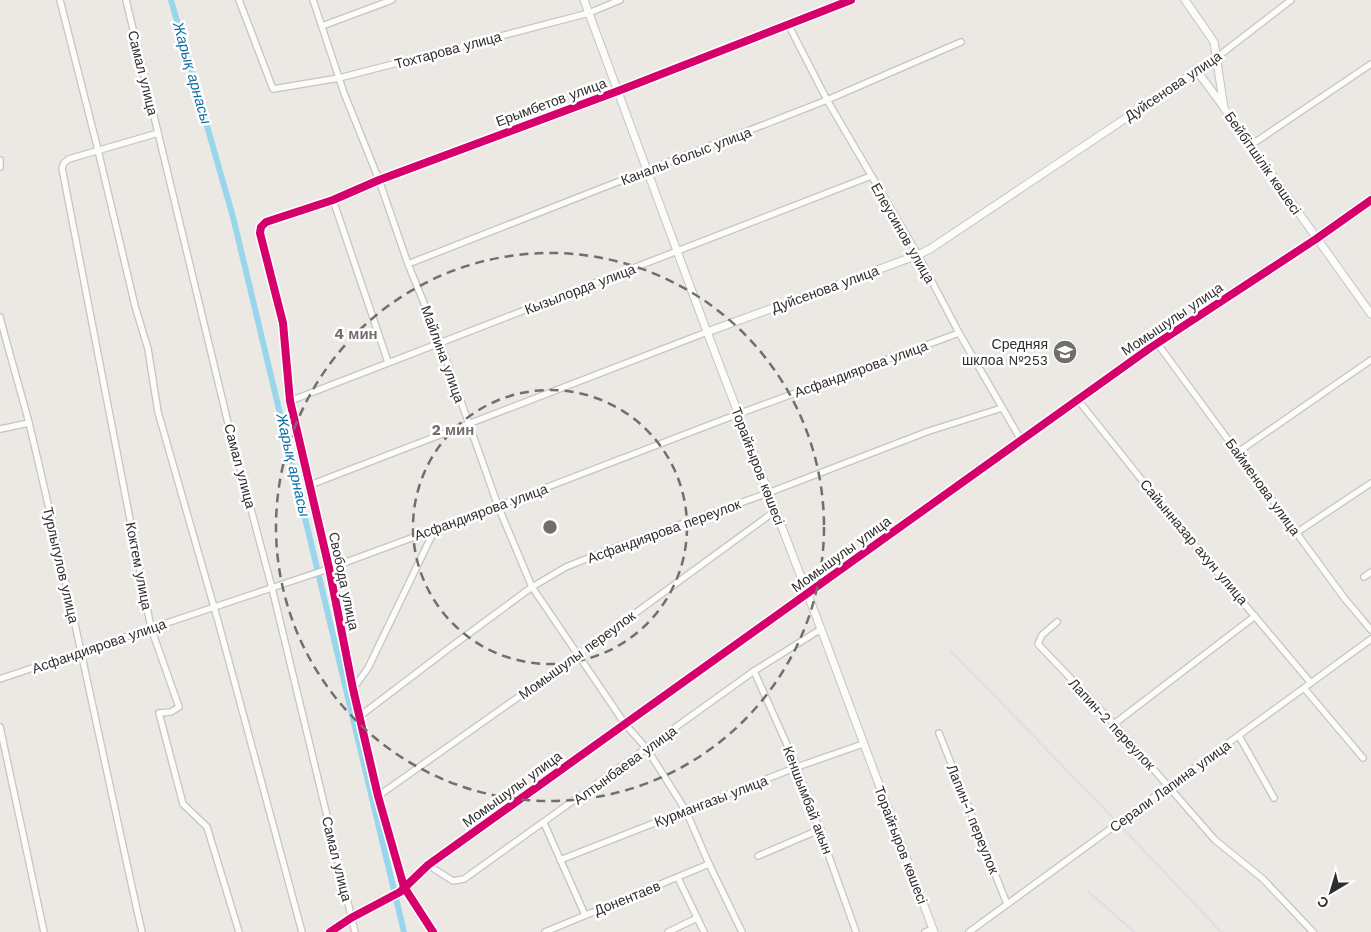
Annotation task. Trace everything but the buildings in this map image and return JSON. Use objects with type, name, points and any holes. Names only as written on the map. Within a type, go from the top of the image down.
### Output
[{"type":"street","points":[[60,0],[135,306],[148,349],[158,412],[302,932]]},
{"type":"street","name":"Самал улица","points":[[126,0],[228,423],[272,588],[355,932]]},
{"type":"street","name":"Тохтарова улица","points":[[239,0],[273,89],[339,78],[589,13],[620,0]]},
{"type":"street","name":"Майлина улица","points":[[313,0],[344,93],[408,264],[440,342],[498,506],[532,588],[625,724],[647,749],[686,811],[742,932]]},
{"type":"street","points":[[322,26],[392,0]]},
{"type":"street","name":"Торайғыров көшесі","points":[[584,0],[707,332],[934,930]]},
{"type":"street","name":"Ерымбетов улица","points":[[261,226],[266,222],[333,200],[378,180],[618,91],[851,0]]},
{"type":"street","name":"Бейбітшілік көшесі","points":[[1185,0],[1214,42],[1224,108],[1371,314]]},
{"type":"street","name":"Дуйсенова улица","points":[[310,485],[707,332],[918,255],[930,249],[1216,58],[1291,0]]},
{"type":"street","name":"Елеусинов улица","points":[[788,24],[827,100],[918,255],[959,334],[1021,440]]},
{"type":"street","name":"Каналы болыс улица","points":[[408,264],[827,100],[961,42]]},
{"type":"street","points":[[1251,145],[1371,64]]},
{"type":"street","points":[[1197,70],[1224,108]]},
{"type":"street","points":[[98,150],[158,133]]},
{"type":"street","name":"Коктем улица","points":[[98,150],[69,159],[62,168],[152,628],[180,707],[171,712],[159,713],[183,804],[207,827],[239,932]]},
{"type":"street","points":[[0,160],[0,167]]},
{"type":"street","name":"Кызылорда улица","points":[[290,401],[871,176]]},
{"type":"street","points":[[333,200],[388,362]]},
{"type":"street","name":"Момышулы улица","points":[[330,932],[402,889],[428,864],[1021,440],[1158,343],[1316,239],[1371,200]]},
{"type":"street","name":"Свобода улица","points":[[261,226],[260,233],[283,323],[290,401],[378,796],[402,889],[433,932]]},
{"type":"street","name":"Турлыгулов улица","points":[[0,317],[28,423],[98,727],[142,932]]},
{"type":"street","name":"Асфандиярова улица","points":[[0,679],[322,571],[738,414],[959,334]]},
{"type":"street","name":"Байменова улица","points":[[1158,343],[1296,533],[1371,630]]},
{"type":"street","points":[[1238,452],[1371,360]]},
{"type":"street","name":"Сайынназар ахун улица","points":[[1078,400],[1182,529],[1311,683]]},
{"type":"street","name":"Асфандиярова переулок","points":[[360,716],[532,588],[566,567],[610,549],[768,493],[929,431],[1002,408]]},
{"type":"street","points":[[0,429],[28,423]]},
{"type":"street","points":[[1296,533],[1371,483]]},
{"type":"street","name":"Момышулы переулок","points":[[378,796],[578,655],[775,511]]},
{"type":"street","points":[[353,690],[368,668],[435,529]]},
{"type":"street","points":[[1364,577],[1371,572]]},
{"type":"street","points":[[1114,724],[1255,616]]},
{"type":"street","name":"Лапин-2 переулок","points":[[1057,622],[1042,635],[1038,644],[1114,724],[1215,840],[1263,879],[1313,932]]},
{"type":"street","name":"Алтынбаева улица","points":[[428,864],[453,881],[464,880],[754,671],[821,629]]},
{"type":"street","name":"Серали Лапина улица","points":[[969,932],[1371,639]]},
{"type":"street","name":"Кеншымбай акын","points":[[754,671],[797,767],[821,829],[856,932]]},
{"type":"street","points":[[1304,688],[1364,758]]},
{"type":"street","points":[[0,727],[44,932]]},
{"type":"street","name":"Лапин-1 переулок","points":[[939,733],[1007,904]]},
{"type":"street","points":[[1239,736],[1274,798]]},
{"type":"street","name":"Курмангазы улица","points":[[560,860],[797,767],[863,744]]},
{"type":"street","points":[[544,823],[585,915]]},
{"type":"street","points":[[758,856],[821,829]]},
{"type":"street","name":"Донентаев","points":[[545,932],[709,864]]},
{"type":"street","points":[[678,878],[704,932]]},
{"type":"street","points":[[668,932],[697,918]]},
{"type":"street","points":[[925,932],[934,930]]},
{"type":"waterway","name":"Жарық арнасы","points":[[171,0],[233,217],[404,932]]},
{"type":"railway","points":[[950,650],[1221,932]]},
{"type":"railway","points":[[1088,891],[1134,932]]},
{"type":"cycle path","points":[[433,932],[404,887],[378,796],[353,689],[329,568],[290,401],[283,323],[260,233],[261,227],[266,222],[333,200],[379,180],[618,91],[851,0]]},
{"type":"cycle path","points":[[330,932],[351,918],[400,892],[428,865],[1150,348],[1316,239],[1371,200]]},
{"type":"place","name":"Средняя шклоа №253","points":[[1065,352]]}]
